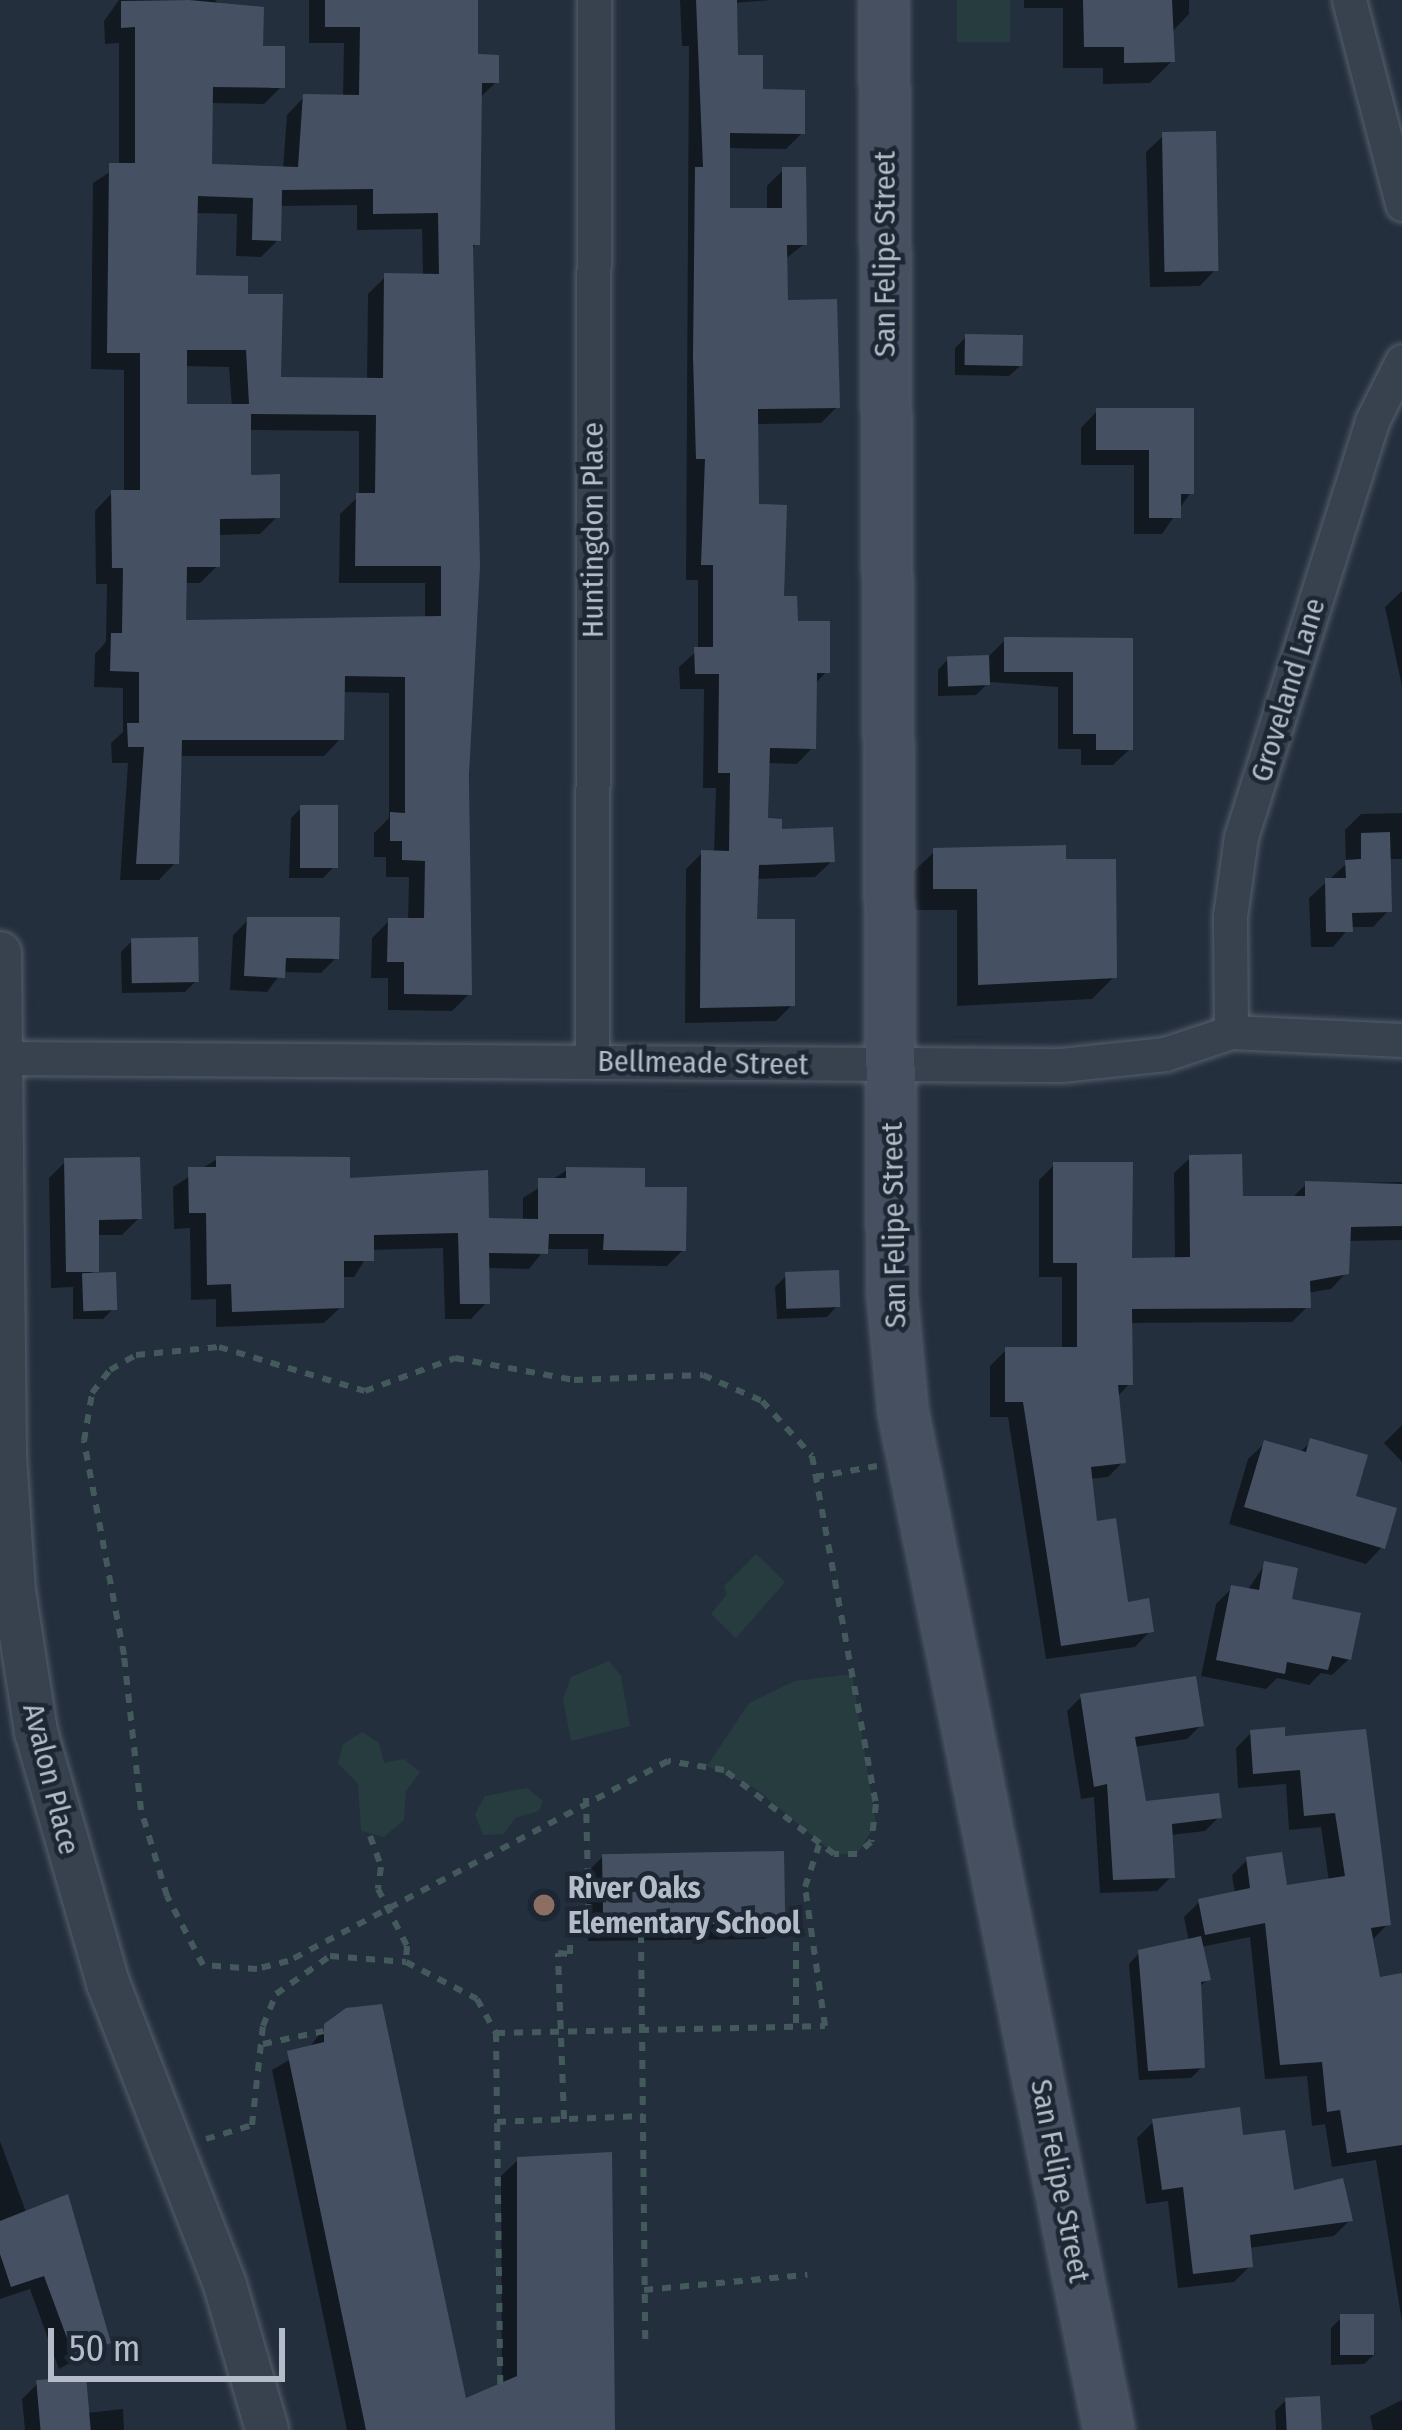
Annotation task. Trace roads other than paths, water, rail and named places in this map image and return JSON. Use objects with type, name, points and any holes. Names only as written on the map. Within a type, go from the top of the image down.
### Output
[{"type":"main road","name":"San Felipe Street","points":[[884,0],[892,1294],[903,1411],[1109,2430]]},
{"type":"street","name":"Huntingdon Place","points":[[592,1061],[594,0]]},
{"type":"street","points":[[1349,0],[1402,204]]},
{"type":"street","name":"Groveland Lane","points":[[1231,1032],[1230,916],[1241,838],[1372,421],[1402,362]]},
{"type":"street","name":"Avalon Place","points":[[0,953],[4,1456],[14,1591],[36,1732],[109,1982],[225,2285],[267,2430]]},
{"type":"street","name":"Bellmeade Street","points":[[0,1058],[1061,1065],[1165,1054],[1231,1032],[1402,1040]]},
{"type":"place","name":"River Oaks Elementary School","points":[[544,1905]]}]
